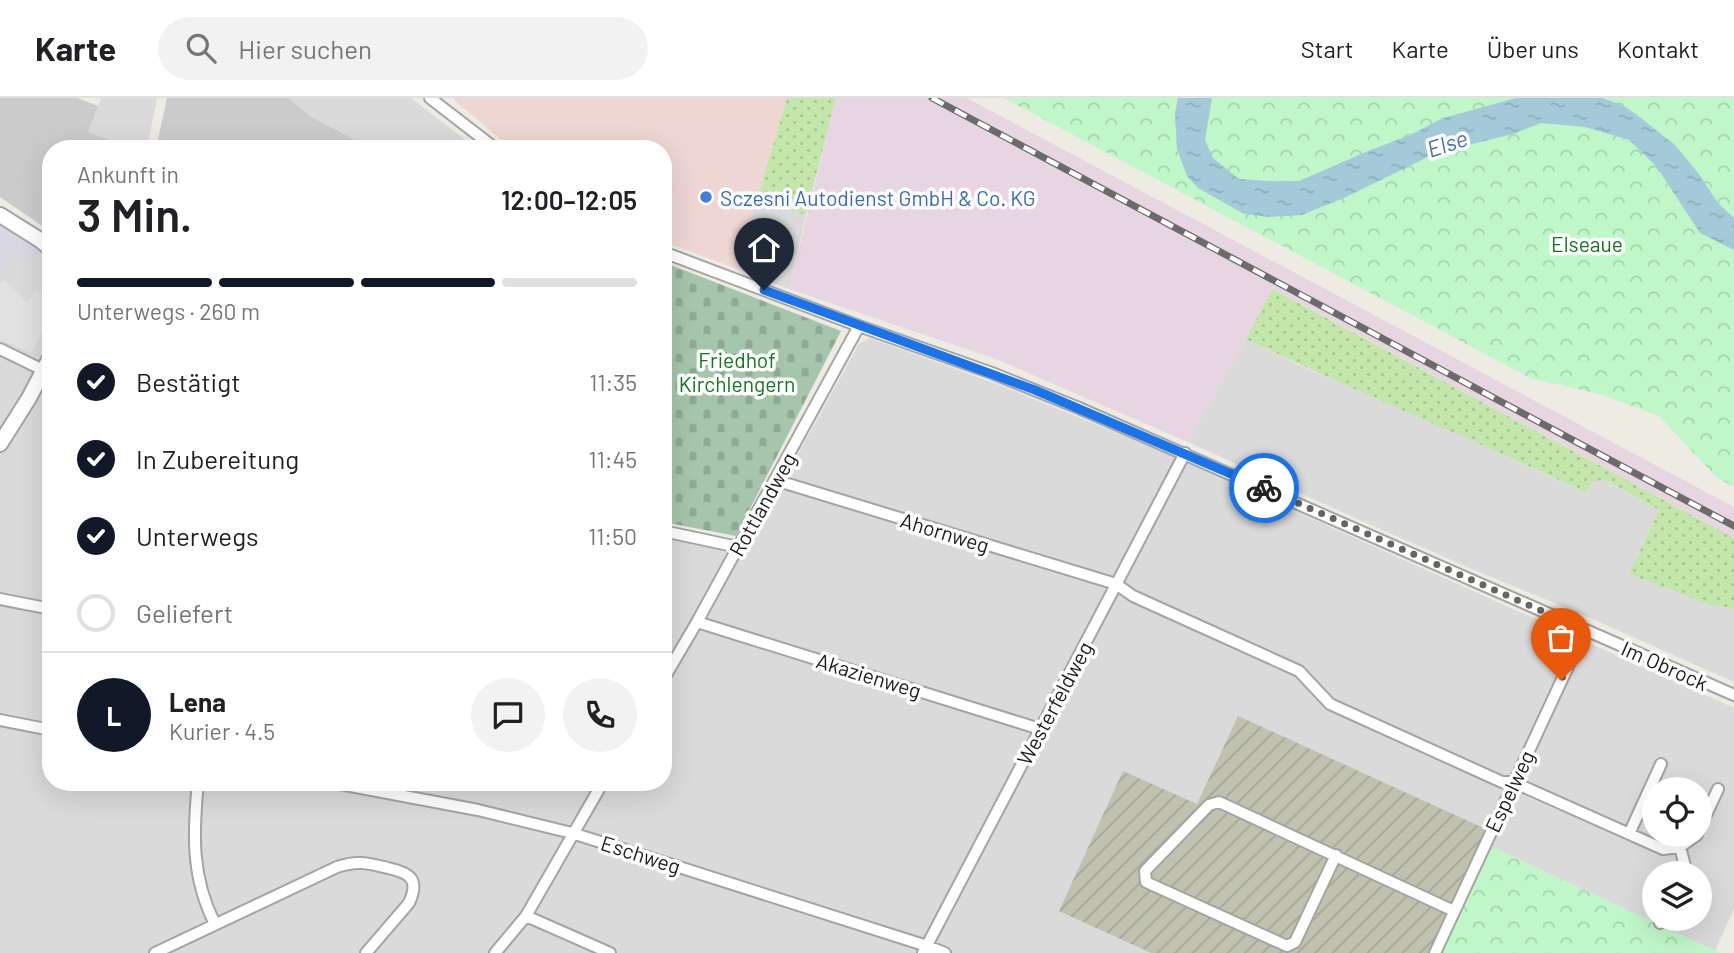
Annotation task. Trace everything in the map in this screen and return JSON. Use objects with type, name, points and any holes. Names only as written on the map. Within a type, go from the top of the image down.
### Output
[{"type":"street","points":[[430,98],[484,140]]},
{"type":"street","points":[[0,215],[42,242]]},
{"type":"street","name":"Im Obrock","points":[[672,255],[992,373],[1079,408],[1734,695]]},
{"type":"street","name":"Rottlandweg","points":[[672,665],[859,326]]},
{"type":"street","points":[[0,349],[42,370]]},
{"type":"street","points":[[0,444],[42,372]]},
{"type":"street","name":"Westerfeldweg","points":[[925,949],[1185,453]]},
{"type":"street","name":"Ahornweg","points":[[775,480],[1116,584],[1133,596],[1299,671],[1330,704],[1502,782],[1513,782],[1642,840]]},
{"type":"street","points":[[672,533],[738,547]]},
{"type":"street","points":[[0,598],[42,606]]},
{"type":"street","name":"Akazienweg","points":[[697,622],[1040,729]]},
{"type":"street","name":"Espelweg","points":[[1435,953],[1585,630]]},
{"type":"street","points":[[0,720],[42,728]]},
{"type":"street","points":[[1629,834],[1661,764]]},
{"type":"street","points":[[1712,802],[1718,789]]},
{"type":"street","points":[[197,791],[194,843],[196,868],[203,899],[215,924]]},
{"type":"street","name":"Eschweg","points":[[377,791],[478,810],[572,833],[925,949],[945,953]]},
{"type":"street","points":[[495,953],[526,916],[598,791]]},
{"type":"street","points":[[1336,855],[1295,942],[1287,946],[1146,882],[1145,871],[1209,805],[1219,802],[1336,855],[1454,911]]},
{"type":"street","name":"Ahornweg","points":[[1658,847],[1680,847]]},
{"type":"street","points":[[1680,847],[1684,861]]},
{"type":"street","points":[[155,953],[351,862],[363,862],[403,872],[411,876],[414,884],[414,894],[409,903],[366,953]]},
{"type":"street","points":[[526,916],[610,953]]},
{"type":"shaded area","points":[[0,98],[77,98],[98,106],[88,132],[110,140],[42,140],[42,226],[0,197]]},
{"type":"shaded area","points":[[101,98],[157,98],[149,140],[110,140],[87,132]]},
{"type":"shaded area","points":[[167,98],[289,98],[310,116],[355,140],[158,140]]},
{"type":"shaded area","points":[[289,98],[411,98],[465,140],[355,140],[310,116]]},
{"type":"shaded area","points":[[452,98],[787,98],[737,269],[672,244],[672,140],[501,140]]},
{"type":"shaded area","points":[[836,98],[967,98],[1734,507],[1734,538],[1274,289],[1188,442],[996,359],[789,289]]},
{"type":"shaded area","points":[[758,197],[806,215],[789,289],[737,269]]},
{"type":"shaded area","points":[[0,225],[37,248],[42,253],[42,258],[4,258],[0,277]]},
{"type":"shaded area","points":[[0,228],[32,248],[42,258],[42,791],[672,791],[672,540],[742,555],[859,344],[870,338],[997,384],[1161,451],[1734,708],[1734,909],[1715,951],[1672,931],[1712,931],[1712,861],[1642,861],[1642,917],[1492,847],[1442,953],[0,953]]},
{"type":"shaded area","points":[[4,280],[27,302],[37,290],[42,295],[42,332],[31,353],[0,339],[0,284]]},
{"type":"shaded area","points":[[1246,339],[1586,493],[1593,481],[1606,480],[1659,510],[1629,574],[1704,603],[1734,609],[1734,682],[1353,517],[1188,442]]},
{"type":"shaded area","points":[[1238,716],[1488,830],[1431,953],[1151,953],[1059,911],[1123,771],[1197,804]]},
{"type":"green space","points":[[787,98],[836,98],[806,215],[758,197]]},
{"type":"green space","name":"Elseaue","points":[[1004,98],[1734,98],[1734,487],[1716,477],[1659,416],[1603,395],[1530,378]]},
{"type":"green space","name":"Friedhof Kirchlengern","points":[[672,265],[841,331],[736,536],[672,524]]},
{"type":"green space","points":[[1273,289],[1734,538],[1734,609],[1704,603],[1629,574],[1659,510],[1606,480],[1593,481],[1586,493],[1246,339]]},
{"type":"green space","points":[[1492,847],[1642,917],[1642,931],[1673,931],[1720,953],[1442,953]]},
{"type":"water","name":"Else","points":[[1178,98],[1212,98],[1205,140],[1213,158],[1239,179],[1299,181],[1410,135],[1443,118],[1516,98],[1602,98],[1622,105],[1636,114],[1676,146],[1718,203],[1734,218],[1734,250],[1700,233],[1656,166],[1629,140],[1585,127],[1541,123],[1513,134],[1436,153],[1346,197],[1302,215],[1269,217],[1244,214],[1198,188],[1187,176],[1177,149],[1175,113]]},
{"type":"railway","points":[[932,98],[1734,526]]},
{"type":"way so far","points":[[1264,488],[1585,630],[1561,680]]},
{"type":"place","name":"Sczesni Autodienst GmbH & Co. KG","points":[[706,197]]},
{"type":"route","points":[[764,290],[1035,390],[1264,488]]}]
